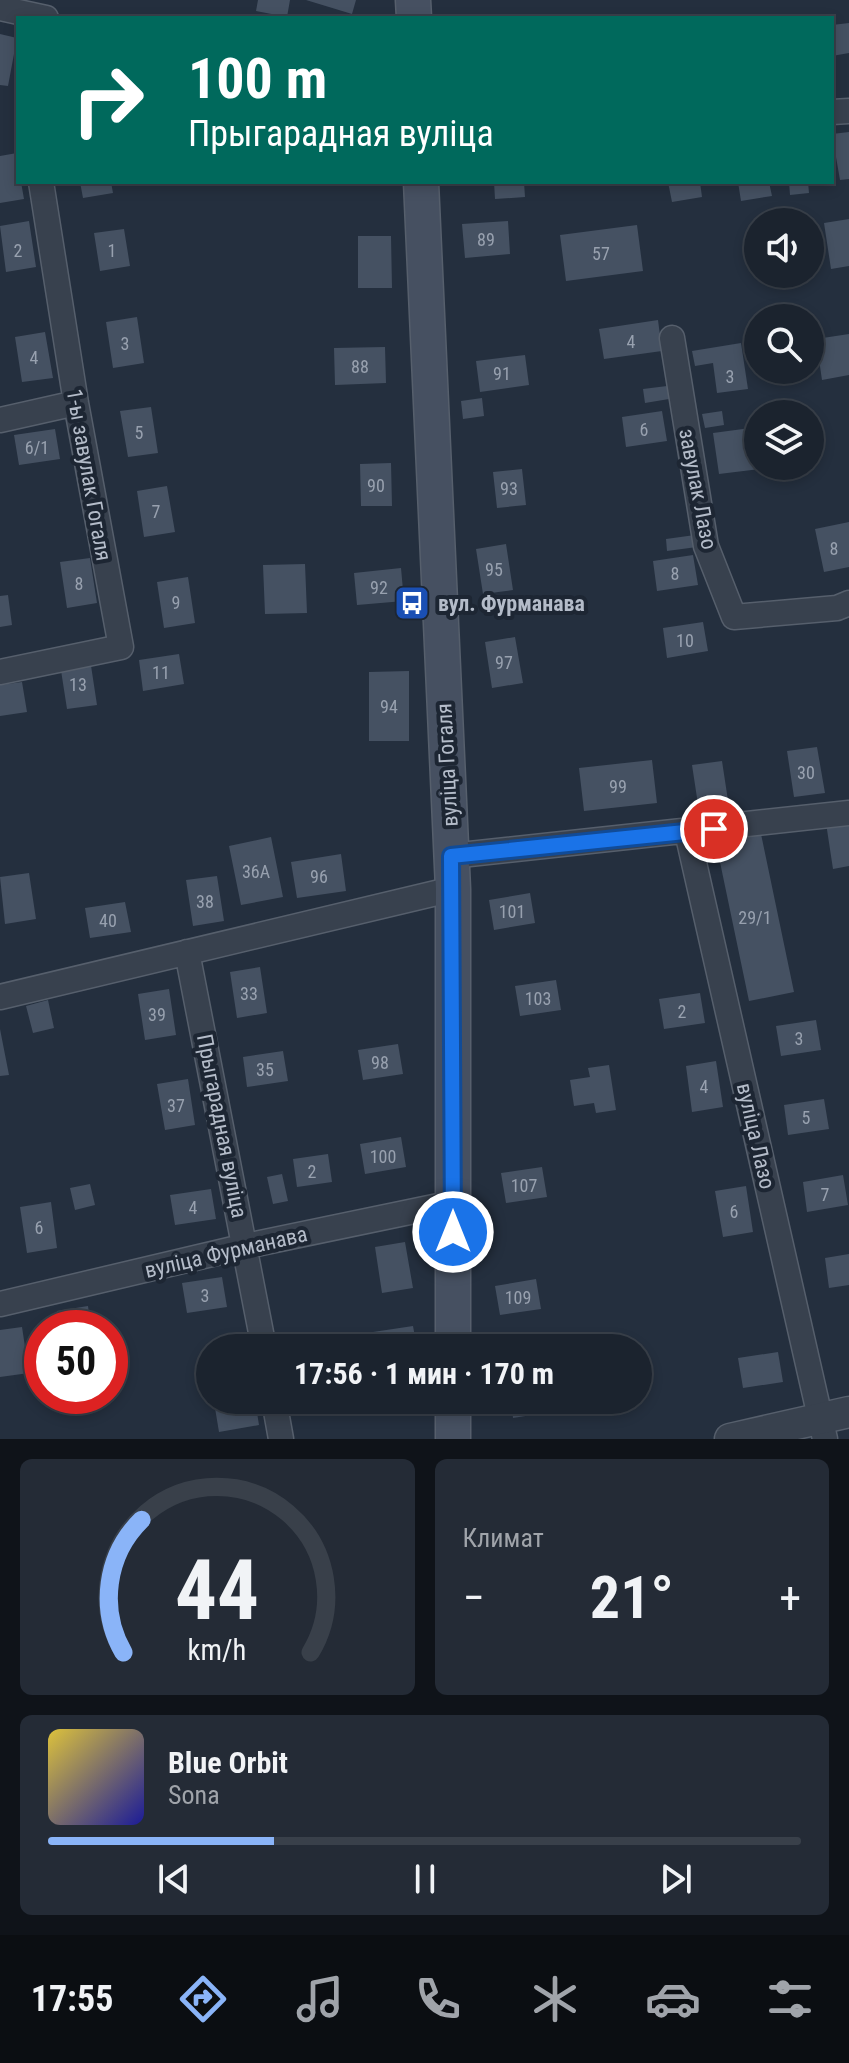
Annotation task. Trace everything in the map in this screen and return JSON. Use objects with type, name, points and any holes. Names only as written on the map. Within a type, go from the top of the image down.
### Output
[{"type":"main road","name":"вуліца Гогаля","points":[[421,184],[452,873],[453,1334]]},
{"type":"main road","points":[[453,1414],[453,1439]]},
{"type":"street","points":[[0,8],[36,16]]},
{"type":"street","name":"1-ы завулак Гогаля","points":[[0,672],[121,647],[76,403],[41,184]]},
{"type":"street","name":"завулак Лазо","points":[[672,338],[706,546],[734,617],[837,608],[849,603]]},
{"type":"street","points":[[0,420],[76,403]]},
{"type":"street","points":[[0,997],[187,952],[452,873],[687,832],[849,813]]},
{"type":"street","name":"вуліца Лазо","points":[[687,832],[832,1423]]},
{"type":"street","name":"Прыгарадная вуліца","points":[[187,952],[262,1334]]},
{"type":"street","name":"вуліца Фурманава","points":[[0,1304],[246,1246],[453,1203]]},
{"type":"street","points":[[277,1414],[281,1439]]},
{"type":"street","points":[[730,1439],[832,1423]]},
{"type":"building","points":[[258,0],[290,0],[287,16],[256,11]]},
{"type":"building","points":[[306,0],[356,0],[352,14]]},
{"type":"building","points":[[849,23],[849,53],[834,56],[834,25]]},
{"type":"building","points":[[0,34],[16,38],[16,43],[8,86],[0,85]]},
{"type":"building","points":[[849,132],[849,179],[840,180],[834,134]]},
{"type":"building","points":[[16,153],[16,184],[21,184],[24,199],[0,203],[0,156]]},
{"type":"building","points":[[80,184],[111,184],[113,193],[83,198]]},
{"type":"building","points":[[494,184],[524,184],[525,197],[495,199]]},
{"type":"building","points":[[668,184],[700,184],[702,197],[672,202]]},
{"type":"building","points":[[738,184],[769,184],[772,196],[741,201]]},
{"type":"building","points":[[789,184],[808,184],[809,193],[790,195]]},
{"type":"building","points":[[849,219],[849,266],[831,269],[824,223]]},
{"type":"building","points":[[29,221],[36,267],[6,272],[0,226]]},
{"type":"building","points":[[508,221],[510,254],[465,258],[462,224]]},
{"type":"building","points":[[637,225],[643,271],[566,281],[560,235]]},
{"type":"building","points":[[124,229],[130,266],[100,271],[94,233]]},
{"type":"building","points":[[358,236],[391,236],[392,288],[358,288]]},
{"type":"building","points":[[137,317],[144,363],[113,368],[106,322]]},
{"type":"building","points":[[658,320],[662,351],[604,359],[599,329]]},
{"type":"building","points":[[45,332],[53,378],[22,382],[15,337]]},
{"type":"building","points":[[849,334],[849,375],[824,380],[824,338]]},
{"type":"building","points":[[741,343],[744,384],[747,384],[748,389],[717,393],[713,363],[695,366],[692,351]]},
{"type":"building","points":[[385,347],[386,383],[335,385],[334,348]]},
{"type":"building","points":[[525,355],[529,385],[480,392],[476,361]]},
{"type":"building","points":[[667,386],[669,399],[645,403],[643,389]]},
{"type":"building","points":[[482,398],[484,416],[463,419],[461,401]]},
{"type":"building","points":[[151,407],[158,453],[128,457],[120,411]]},
{"type":"building","points":[[662,411],[667,441],[626,447],[622,417]]},
{"type":"building","points":[[722,411],[724,425],[705,428],[702,414]]},
{"type":"building","points":[[55,429],[60,459],[19,465],[14,435]]},
{"type":"building","points":[[744,429],[744,471],[719,474],[713,433]]},
{"type":"building","points":[[391,463],[392,506],[361,506],[360,464]]},
{"type":"building","points":[[522,469],[526,505],[497,508],[493,472]]},
{"type":"building","points":[[167,486],[175,532],[144,537],[137,491]]},
{"type":"building","points":[[849,522],[849,567],[824,572],[815,529]]},
{"type":"building","points":[[695,535],[697,547],[667,551],[666,539]]},
{"type":"building","points":[[506,544],[513,590],[483,594],[476,549]]},
{"type":"building","points":[[693,555],[698,585],[657,591],[653,561]]},
{"type":"building","points":[[90,558],[97,603],[67,608],[60,562]]},
{"type":"building","points":[[305,564],[307,613],[265,614],[263,565]]},
{"type":"building","points":[[401,568],[404,601],[357,605],[354,573]]},
{"type":"building","points":[[188,577],[195,623],[164,628],[157,582]]},
{"type":"building","points":[[8,595],[12,625],[0,627],[0,596]]},
{"type":"building","points":[[703,622],[708,651],[667,658],[663,628]]},
{"type":"building","points":[[515,637],[523,683],[492,688],[485,642]]},
{"type":"building","points":[[179,654],[184,684],[143,691],[139,660]]},
{"type":"building","points":[[90,659],[97,705],[67,709],[60,664]]},
{"type":"building","points":[[409,671],[409,741],[369,741],[369,672]]},
{"type":"building","points":[[22,682],[27,712],[0,716],[0,685]]},
{"type":"building","points":[[817,747],[825,793],[794,797],[787,751]]},
{"type":"building","points":[[652,760],[657,803],[584,811],[579,768]]},
{"type":"building","points":[[722,761],[729,807],[699,811],[692,765]]},
{"type":"building","points":[[849,819],[849,866],[833,869],[826,823]]},
{"type":"building","points":[[761,834],[794,992],[749,1001],[716,843]]},
{"type":"building","points":[[271,837],[283,897],[241,905],[229,846]]},
{"type":"building","points":[[341,854],[346,891],[297,898],[291,862]]},
{"type":"building","points":[[29,873],[36,919],[5,924],[0,877]]},
{"type":"building","points":[[217,876],[224,921],[193,926],[186,880]]},
{"type":"building","points":[[530,893],[535,923],[494,930],[489,900]]},
{"type":"building","points":[[125,902],[131,932],[90,938],[85,908]]},
{"type":"building","points":[[260,967],[267,1013],[237,1018],[230,972]]},
{"type":"building","points":[[556,980],[561,1010],[520,1016],[515,986]]},
{"type":"building","points":[[169,989],[176,1035],[145,1040],[138,994]]},
{"type":"building","points":[[700,993],[705,1023],[664,1029],[659,999]]},
{"type":"building","points":[[48,1000],[54,1028],[33,1033],[26,1006]]},
{"type":"building","points":[[816,1020],[821,1050],[781,1056],[776,1026]]},
{"type":"building","points":[[0,1029],[9,1075],[0,1076]]},
{"type":"building","points":[[398,1044],[403,1074],[363,1080],[358,1050]]},
{"type":"building","points":[[283,1051],[288,1081],[247,1087],[243,1057]]},
{"type":"building","points":[[716,1061],[723,1107],[692,1112],[686,1066]]},
{"type":"building","points":[[609,1065],[616,1110],[596,1113],[594,1103],[574,1106],[570,1080],[590,1077],[588,1068]]},
{"type":"building","points":[[188,1079],[195,1125],[165,1130],[157,1084]]},
{"type":"building","points":[[824,1099],[829,1129],[788,1135],[784,1105]]},
{"type":"building","points":[[401,1137],[406,1167],[365,1174],[360,1144]]},
{"type":"building","points":[[328,1154],[332,1182],[297,1187],[293,1159]]},
{"type":"building","points":[[542,1167],[547,1197],[506,1203],[501,1173]]},
{"type":"building","points":[[282,1174],[288,1201],[273,1204],[267,1177]]},
{"type":"building","points":[[843,1175],[848,1205],[807,1212],[803,1182]]},
{"type":"building","points":[[90,1184],[95,1205],[75,1210],[70,1188]]},
{"type":"building","points":[[746,1186],[753,1232],[723,1237],[715,1191]]},
{"type":"building","points":[[211,1189],[216,1219],[175,1225],[170,1195]]},
{"type":"building","points":[[51,1202],[57,1248],[27,1253],[20,1207]]},
{"type":"building","points":[[405,1242],[413,1288],[382,1293],[375,1247]]},
{"type":"building","points":[[849,1254],[849,1285],[829,1288],[825,1258]]},
{"type":"building","points":[[222,1277],[227,1307],[187,1313],[182,1283]]},
{"type":"building","points":[[536,1279],[541,1309],[500,1315],[495,1286]]},
{"type":"building","points":[[88,1306],[89,1310],[63,1310]]},
{"type":"building","points":[[413,1326],[414,1334],[373,1334]]},
{"type":"building","points":[[22,1327],[24,1374],[0,1377],[0,1330]]},
{"type":"building","points":[[778,1352],[783,1382],[743,1388],[738,1358]]},
{"type":"building","points":[[216,1414],[257,1414],[259,1425],[219,1432]]},
{"type":"building","points":[[513,1414],[538,1414],[513,1418]]},
{"type":"place","name":"вул. Фурманава","points":[[412,603]]},
{"type":"route","points":[[453,1232],[451,856],[714,829]]}]
